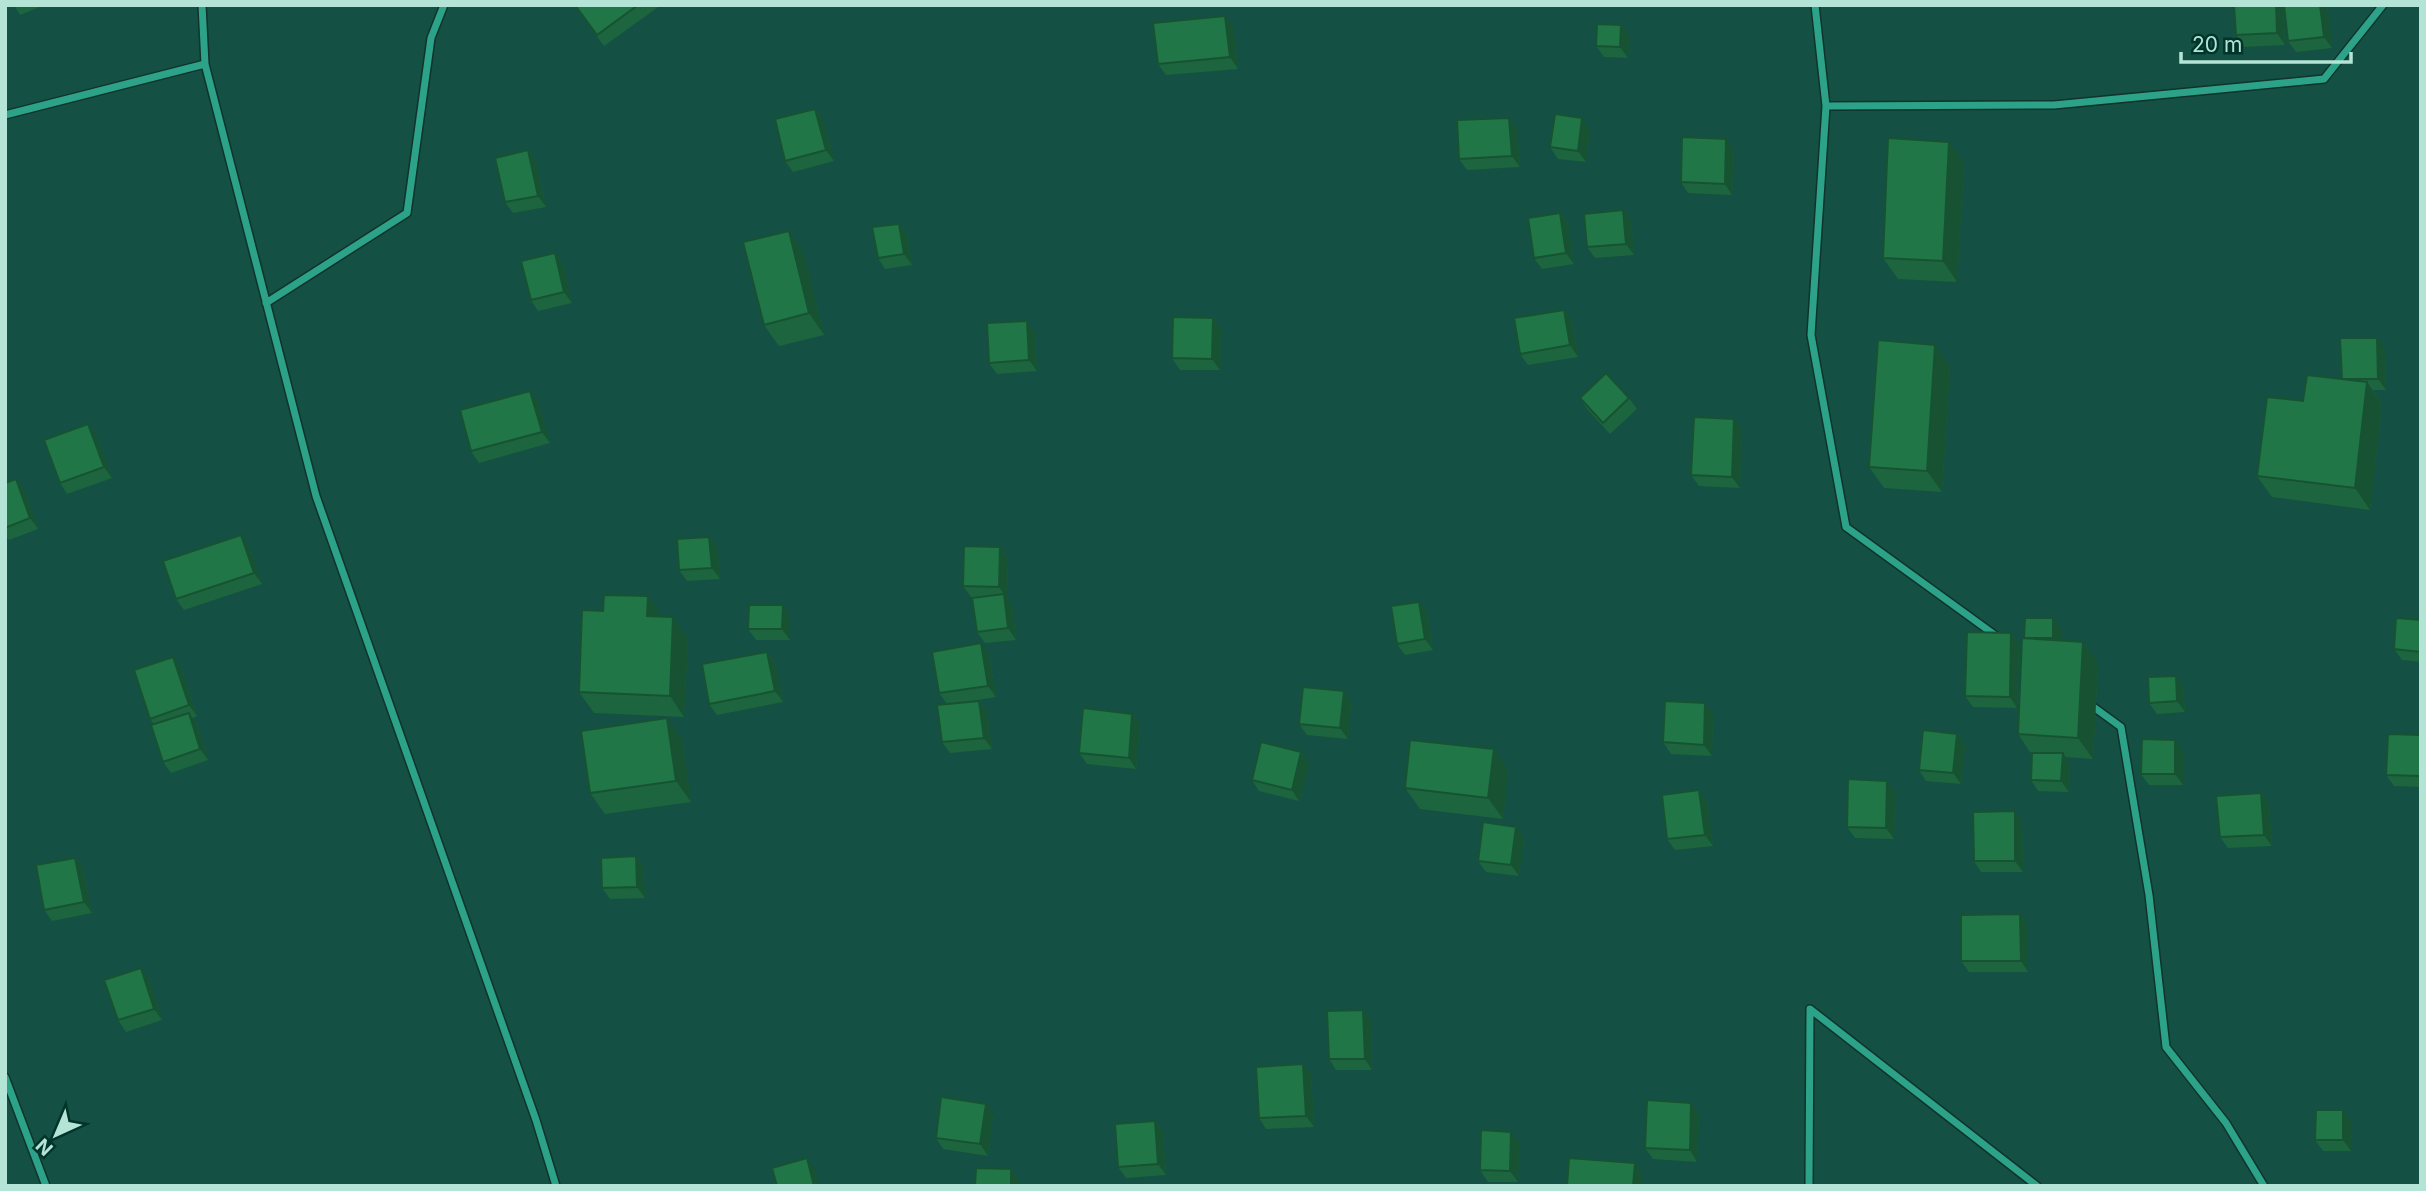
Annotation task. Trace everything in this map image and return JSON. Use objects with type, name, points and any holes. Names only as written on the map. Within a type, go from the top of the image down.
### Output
[{"type":"street","points":[[202,5],[205,64],[316,496],[536,1119],[556,1186]]},
{"type":"street","points":[[266,303],[407,213],[431,38],[444,5]]},
{"type":"street","points":[[1815,5],[1826,106],[1811,335],[1846,527],[2011,647]]},
{"type":"street","points":[[1826,106],[2054,105],[2323,79],[2383,5]]},
{"type":"street","points":[[5,115],[205,64]]},
{"type":"street","points":[[2077,695],[2121,727],[2149,895],[2166,1047],[2226,1123],[2264,1186]]},
{"type":"street","points":[[1809,1186],[1810,1009],[2037,1186]]},
{"type":"street","points":[[5,1077],[46,1186]]},
{"type":"building","points":[[575,5],[638,5],[597,35]]},
{"type":"building","points":[[2234,5],[2276,5],[2277,33],[2236,35]]},
{"type":"building","points":[[2284,5],[2320,5],[2324,37],[2288,41]]},
{"type":"building","points":[[1225,16],[1230,57],[1158,64],[1153,23]]},
{"type":"building","points":[[1597,24],[1621,25],[1620,47],[1596,46]]},
{"type":"building","points":[[815,109],[826,150],[785,161],[775,119]]},
{"type":"building","points":[[1555,114],[1582,118],[1578,151],[1550,147]]},
{"type":"building","points":[[1509,118],[1512,156],[1459,159],[1457,120]]},
{"type":"building","points":[[1682,137],[1726,139],[1725,184],[1681,182]]},
{"type":"building","points":[[1888,138],[1949,142],[1943,261],[1883,258]]},
{"type":"building","points":[[528,150],[538,196],[505,202],[495,158]]},
{"type":"building","points":[[1623,210],[1626,244],[1587,247],[1584,214]]},
{"type":"building","points":[[1560,213],[1566,253],[1534,258],[1528,218]]},
{"type":"building","points":[[899,224],[904,254],[878,258],[872,227]]},
{"type":"building","points":[[789,231],[809,313],[764,325],[743,242]]},
{"type":"building","points":[[555,253],[564,292],[531,300],[521,261]]},
{"type":"building","points":[[1564,310],[1570,345],[1520,354],[1514,318]]},
{"type":"building","points":[[1173,317],[1213,318],[1212,359],[1172,358]]},
{"type":"building","points":[[1027,321],[1029,360],[989,363],[987,323]]},
{"type":"building","points":[[2340,338],[2377,338],[2378,379],[2342,379]]},
{"type":"building","points":[[1878,340],[1935,345],[1927,471],[1869,467]]},
{"type":"building","points":[[1606,373],[1629,398],[1603,423],[1580,398]]},
{"type":"building","points":[[2307,375],[2367,382],[2355,488],[2257,476],[2267,397],[2303,401]]},
{"type":"building","points":[[530,391],[542,432],[471,451],[460,410]]},
{"type":"building","points":[[1694,417],[1734,419],[1732,477],[1691,475]]},
{"type":"building","points":[[88,424],[104,467],[60,483],[44,440]]},
{"type":"building","points":[[16,479],[30,518],[5,528],[5,483]]},
{"type":"building","points":[[241,535],[254,573],[176,599],[163,561]]},
{"type":"building","points":[[709,537],[712,568],[679,570],[677,539]]},
{"type":"building","points":[[964,546],[1000,547],[999,587],[963,586]]},
{"type":"building","points":[[1004,594],[1008,628],[977,632],[972,598]]},
{"type":"building","points":[[604,595],[648,596],[647,616],[673,617],[670,696],[579,692],[582,610],[603,611]]},
{"type":"building","points":[[1419,602],[1425,639],[1397,644],[1391,606]]},
{"type":"building","points":[[749,605],[783,605],[782,629],[748,629]]},
{"type":"building","points":[[2025,618],[2053,618],[2053,638],[2024,638]]},
{"type":"building","points":[[2396,618],[2421,620],[2421,652],[2394,649]]},
{"type":"building","points":[[1967,632],[2011,633],[2010,697],[1965,696]]},
{"type":"building","points":[[2022,638],[2083,642],[2078,738],[2018,734]]},
{"type":"building","points":[[981,643],[988,686],[939,693],[932,652]]},
{"type":"building","points":[[767,652],[775,691],[709,704],[702,664]]},
{"type":"building","points":[[173,657],[189,705],[150,719],[134,670]]},
{"type":"building","points":[[2176,676],[2177,701],[2149,703],[2148,677]]},
{"type":"building","points":[[1303,687],[1344,691],[1340,728],[1299,724]]},
{"type":"building","points":[[979,701],[984,738],[942,742],[937,705]]},
{"type":"building","points":[[1665,701],[1705,703],[1704,745],[1663,742]]},
{"type":"building","points":[[1083,708],[1132,714],[1129,758],[1079,753]]},
{"type":"building","points":[[189,713],[200,749],[163,762],[151,725]]},
{"type":"building","points":[[667,718],[676,781],[590,793],[581,731]]},
{"type":"building","points":[[1923,730],[1957,734],[1953,773],[1919,770]]},
{"type":"building","points":[[2388,734],[2421,735],[2421,776],[2386,775]]},
{"type":"building","points":[[2142,739],[2175,740],[2175,774],[2141,774]]},
{"type":"building","points":[[1410,740],[1494,749],[1488,798],[1405,788]]},
{"type":"building","points":[[1261,742],[1301,752],[1292,790],[1252,780]]},
{"type":"building","points":[[2032,753],[2063,753],[2061,781],[2031,780]]},
{"type":"building","points":[[1848,779],[1887,781],[1886,828],[1847,827]]},
{"type":"building","points":[[1699,790],[1705,835],[1667,839],[1662,795]]},
{"type":"building","points":[[2261,793],[2264,835],[2220,837],[2216,796]]},
{"type":"building","points":[[2015,811],[2015,861],[1974,861],[1973,812]]},
{"type":"building","points":[[1483,822],[1516,827],[1511,865],[1478,861]]},
{"type":"building","points":[[636,856],[637,887],[602,888],[601,858]]},
{"type":"building","points":[[75,858],[84,902],[44,910],[36,865]]},
{"type":"building","points":[[2020,914],[2021,961],[1961,961],[1961,915]]},
{"type":"building","points":[[141,968],[154,1009],[118,1020],[104,980]]},
{"type":"building","points":[[1363,1010],[1365,1059],[1329,1059],[1327,1011]]},
{"type":"building","points":[[1303,1064],[1306,1116],[1259,1118],[1256,1067]]},
{"type":"building","points":[[941,1097],[986,1104],[980,1144],[936,1138]]},
{"type":"building","points":[[1647,1100],[1691,1103],[1690,1150],[1645,1148]]},
{"type":"building","points":[[2316,1110],[2343,1110],[2343,1140],[2315,1140]]},
{"type":"building","points":[[1155,1121],[1158,1164],[1118,1167],[1115,1124]]},
{"type":"building","points":[[1481,1130],[1511,1132],[1510,1171],[1480,1170]]},
{"type":"building","points":[[807,1158],[814,1186],[777,1186],[772,1168]]},
{"type":"building","points":[[1569,1158],[1635,1163],[1633,1186],[1567,1186]]},
{"type":"building","points":[[976,1168],[1011,1169],[1011,1186],[975,1186]]}]
